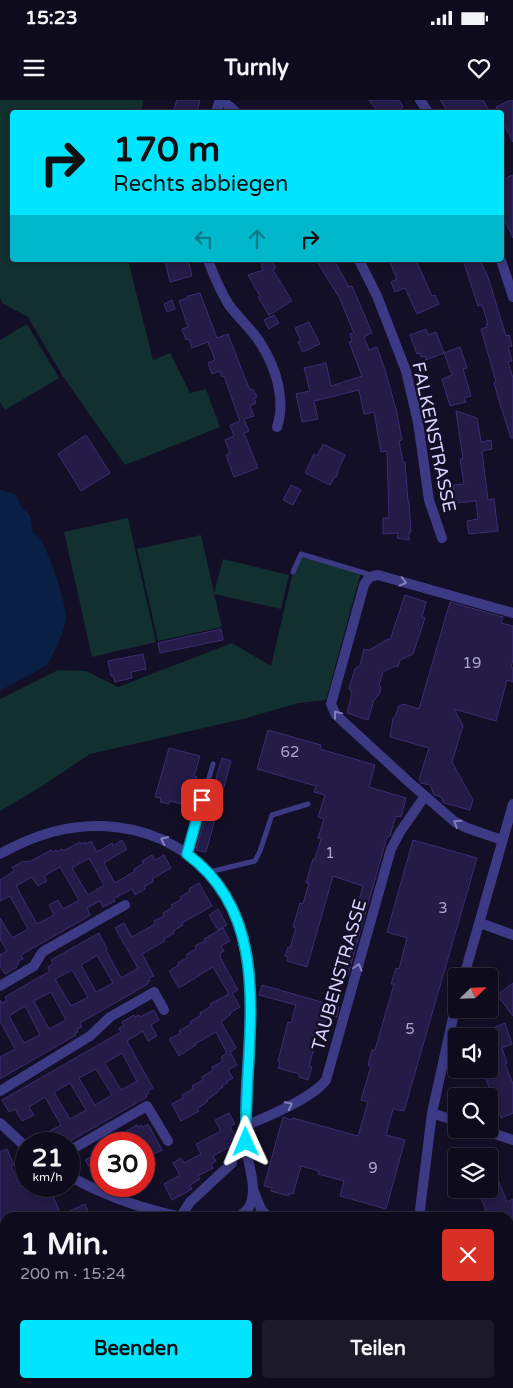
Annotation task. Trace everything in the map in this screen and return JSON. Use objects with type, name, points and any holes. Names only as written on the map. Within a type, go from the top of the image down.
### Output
[{"type":"street","points":[[221,100],[234,110]]},
{"type":"street","points":[[209,262],[220,289],[230,306],[261,344],[269,360],[281,400],[277,428]]},
{"type":"street","name":"FALKENSTRASSE","points":[[360,262],[377,296],[406,371],[418,422],[429,500],[442,538]]},
{"type":"street","points":[[502,262],[513,297]]},
{"type":"street","points":[[502,840],[455,822],[340,719],[332,709],[332,699],[364,585],[368,578],[372,576],[378,575],[513,613]]},
{"type":"street","name":"TAUBENSTRASSE","points":[[245,1126],[312,1093],[326,1080],[392,849],[400,832],[425,796]]},
{"type":"street","points":[[466,968],[513,804]]},
{"type":"street","points":[[0,854],[52,832],[80,827],[117,827],[143,832],[169,842],[209,872],[221,888],[236,917],[248,961],[251,1001],[245,1126],[253,1189],[264,1212]]},
{"type":"street","points":[[0,986],[34,966],[44,951],[125,906]]},
{"type":"street","points":[[480,923],[513,935]]},
{"type":"street","points":[[0,1091],[90,1036],[110,1017],[154,992],[164,1010]]},
{"type":"street","points":[[421,1212],[432,1113],[453,1018]]},
{"type":"street","points":[[80,1145],[147,1106],[168,1141]]},
{"type":"street","points":[[432,1113],[448,1118]]},
{"type":"street","points":[[0,1124],[15,1137]]},
{"type":"street","points":[[498,1135],[513,1140]]},
{"type":"street","points":[[187,1212],[190,1202],[232,1163]]},
{"type":"street","points":[[80,1182],[134,1204],[165,1212]]},
{"type":"street","points":[[244,1212],[249,1207],[253,1189]]},
{"type":"lane","points":[[293,572],[301,554],[372,576]]},
{"type":"lane","points":[[187,854],[213,764]]},
{"type":"lane","points":[[209,872],[255,861],[272,815],[308,804]]},
{"type":"green space","points":[[0,100],[143,100],[142,110],[10,110],[10,262],[128,262],[153,360],[170,353],[190,393],[206,389],[220,427],[125,465],[62,375],[28,317],[2,303],[0,298]]},
{"type":"green space","points":[[27,324],[59,378],[5,410],[0,402],[0,340]]},
{"type":"green space","points":[[128,518],[156,642],[92,657],[64,532]]},
{"type":"green space","points":[[201,535],[214,593],[223,559],[289,575],[281,609],[214,594],[222,627],[158,641],[137,549]]},
{"type":"green space","points":[[301,554],[361,572],[326,700],[299,703],[243,719],[90,754],[0,811],[0,699],[58,670],[86,671],[118,687],[232,643],[271,666],[293,572]]},
{"type":"water","points":[[0,490],[15,494],[22,508],[30,515],[33,533],[39,537],[56,576],[66,618],[59,642],[47,665],[0,691]]},
{"type":"building","points":[[177,100],[200,100],[198,110],[174,110]]},
{"type":"building","points":[[369,100],[399,100],[403,107],[398,110],[376,110]]},
{"type":"building","points":[[440,100],[483,100],[489,110],[447,110]]},
{"type":"building","points":[[513,100],[513,142],[504,124],[504,110],[498,110],[496,107]]},
{"type":"building","points":[[513,175],[513,238],[504,218],[504,179]]},
{"type":"building","points":[[165,262],[188,262],[192,276],[170,282]]},
{"type":"building","points":[[261,262],[272,262],[276,268],[273,270],[292,301],[269,315],[248,275],[263,270]]},
{"type":"building","points":[[317,262],[335,262],[349,287],[352,286],[372,333],[364,337],[369,350],[377,347],[385,370],[402,440],[399,441],[403,462],[405,462],[409,501],[411,532],[409,532],[409,540],[397,538],[398,533],[383,534],[383,518],[389,518],[387,451],[381,452],[374,412],[364,414],[359,390],[314,401],[318,419],[302,422],[296,394],[310,391],[304,368],[326,363],[331,386],[362,376],[349,342],[352,341],[350,334],[354,333],[339,297]]},
{"type":"building","points":[[417,262],[432,296],[435,295],[439,304],[417,314],[405,288],[395,292],[391,282],[397,279],[390,263]]},
{"type":"building","points":[[464,262],[481,262],[488,277],[506,336],[509,335],[512,346],[508,347],[512,361],[508,362],[513,378],[513,438],[511,438],[500,404],[494,383],[496,382],[481,329],[487,327],[486,324],[488,324],[482,305],[478,306]]},
{"type":"building","points":[[200,293],[217,338],[228,334],[250,390],[253,389],[257,397],[254,398],[256,403],[250,406],[254,416],[244,419],[249,431],[244,433],[258,468],[234,477],[226,455],[230,453],[225,440],[234,436],[230,425],[240,421],[224,376],[222,377],[219,371],[212,374],[208,363],[215,360],[208,342],[192,348],[189,339],[186,340],[182,329],[188,327],[179,301]]},
{"type":"building","points":[[172,300],[175,309],[167,312],[164,304]]},
{"type":"building","points":[[274,315],[279,323],[269,329],[264,320]]},
{"type":"building","points":[[309,322],[320,344],[303,352],[298,342],[301,341],[295,328]]},
{"type":"building","points":[[426,329],[428,335],[436,332],[444,353],[426,360],[425,356],[421,357],[420,353],[417,354],[410,335]]},
{"type":"building","points":[[460,347],[467,368],[463,369],[471,396],[464,398],[466,402],[450,406],[442,379],[452,375],[444,353]]},
{"type":"building","points":[[456,411],[477,418],[481,442],[491,440],[492,449],[482,451],[488,500],[494,499],[498,531],[469,534],[467,521],[478,519],[476,501],[456,503],[453,485],[464,484],[460,459],[463,459]]},
{"type":"building","points":[[86,435],[110,473],[81,491],[58,454]]},
{"type":"building","points":[[323,444],[345,455],[337,476],[330,485],[305,473],[314,454],[317,456]]},
{"type":"building","points":[[291,485],[301,490],[293,505],[283,500]]},
{"type":"building","points":[[405,595],[426,602],[422,617],[425,618],[413,654],[400,660],[398,667],[395,666],[383,672],[379,685],[381,688],[379,695],[374,700],[368,720],[347,713],[352,693],[349,688],[355,669],[360,665],[364,649],[369,650],[388,639],[390,640]]},
{"type":"building","points":[[450,602],[503,617],[501,623],[513,626],[513,660],[511,667],[513,668],[513,682],[507,680],[496,721],[454,709],[463,726],[452,762],[473,800],[470,810],[444,803],[441,797],[434,795],[430,785],[421,783],[419,779],[429,748],[390,737],[393,718],[399,706],[403,704],[419,709]]},
{"type":"building","points":[[221,629],[223,640],[160,653],[158,643]]},
{"type":"building","points":[[143,654],[146,669],[131,672],[132,678],[115,682],[113,676],[111,676],[108,661]]},
{"type":"building","points":[[268,730],[321,745],[320,749],[375,765],[369,787],[406,798],[401,817],[396,816],[390,836],[387,837],[348,975],[338,972],[363,886],[333,876],[307,967],[287,961],[288,957],[285,956],[288,947],[290,948],[296,928],[293,927],[300,903],[303,904],[309,883],[306,883],[321,839],[318,838],[324,819],[318,817],[325,795],[314,792],[316,786],[257,769]]},
{"type":"building","points":[[169,748],[200,756],[194,776],[197,777],[194,786],[192,785],[186,805],[170,801],[169,804],[160,802],[161,798],[155,797]]},
{"type":"building","points":[[222,758],[231,761],[206,852],[196,850]]},
{"type":"building","points":[[122,840],[127,849],[104,863],[115,883],[135,871],[134,869],[144,863],[142,861],[152,855],[155,860],[164,855],[171,868],[152,879],[154,881],[135,895],[132,889],[113,899],[115,901],[103,907],[100,901],[87,908],[89,916],[21,955],[23,959],[18,961],[17,967],[5,974],[0,966],[0,955],[7,951],[0,939],[0,918],[12,938],[28,929],[10,896],[0,901],[0,880],[14,871],[12,867],[24,861],[29,862],[51,850],[52,852],[56,850],[57,852],[62,849],[63,851],[80,842],[81,844],[85,842],[86,844],[91,841],[97,852],[112,843],[113,846]],"holes":[[[89,858],[104,885],[88,895],[72,868]],[[60,867],[79,900],[63,909],[58,900],[49,905],[54,915],[37,924],[16,886],[32,877],[38,886],[47,881],[44,876]]]},
{"type":"building","points":[[413,840],[477,858],[404,1111],[393,1109],[386,1135],[405,1140],[386,1209],[340,1196],[344,1181],[318,1174],[319,1171],[301,1166],[293,1194],[289,1193],[289,1196],[271,1191],[272,1188],[264,1186],[283,1117],[358,1136],[368,1102],[361,1100],[371,1066],[368,1065],[372,1050],[375,1050],[394,984],[391,984],[396,968],[399,969],[407,938],[387,932]]},
{"type":"building","points":[[199,883],[212,906],[182,923],[183,925],[173,931],[174,933],[164,939],[165,941],[142,954],[154,976],[149,978],[148,984],[80,1023],[82,1027],[77,1029],[76,1035],[0,1079],[0,1057],[15,1049],[0,1021],[0,1000],[2,1003],[7,1001],[5,997],[50,971],[48,967],[53,964],[51,960],[99,933],[121,978],[138,968],[115,928],[124,923],[132,937],[155,924],[154,921],[164,916],[163,913],[173,907],[171,905],[182,899],[180,897],[190,891],[189,889]],"holes":[[[97,955],[113,983],[96,992],[81,965]],[[72,970],[88,997],[71,1006],[55,979]],[[51,992],[66,1020],[49,1029],[34,1001]],[[25,1006],[40,1035],[24,1043],[9,1016]]]},
{"type":"building","points":[[218,909],[227,925],[218,930],[209,915]]},
{"type":"building","points":[[223,928],[230,941],[221,946],[224,951],[220,953],[220,957],[238,990],[232,993],[240,1007],[221,1022],[236,1048],[230,1052],[237,1065],[228,1070],[233,1078],[227,1081],[218,1092],[197,1109],[199,1111],[181,1121],[172,1104],[183,1098],[182,1095],[193,1089],[192,1086],[203,1080],[202,1077],[213,1070],[212,1067],[223,1061],[221,1057],[227,1053],[216,1032],[179,1056],[169,1039],[181,1033],[179,1031],[191,1024],[190,1022],[201,1015],[200,1013],[211,1006],[210,1004],[229,994],[213,967],[179,988],[169,971],[188,957],[186,955],[196,949],[195,946]]},
{"type":"building","points":[[513,983],[513,1016],[498,996],[498,994]]},
{"type":"building","points":[[262,985],[339,1007],[337,1017],[327,1014],[321,1035],[318,1034],[309,1066],[312,1067],[308,1080],[299,1077],[299,1074],[278,1068],[288,1022],[291,1023],[296,1005],[259,995]]},
{"type":"building","points":[[154,1010],[159,1020],[151,1025],[157,1036],[148,1041],[143,1031],[127,1041],[153,1088],[148,1091],[147,1097],[80,1135],[80,1132],[48,1132],[61,1125],[45,1097],[29,1107],[34,1115],[22,1121],[15,1109],[9,1112],[2,1100],[121,1032],[119,1028],[124,1026],[122,1022],[134,1015],[135,1017],[139,1015],[140,1017]],"holes":[[[122,1053],[137,1081],[121,1090],[105,1063]],[[96,1069],[112,1095],[95,1105],[79,1078]],[[70,1083],[86,1110],[70,1119],[54,1092]]]},
{"type":"building","points":[[505,1023],[512,1044],[502,1048],[507,1063],[505,1064],[513,1084],[513,1113],[501,1118],[498,1110],[498,1088],[489,1088],[485,1078],[498,1078],[498,1028],[495,1027]]},
{"type":"building","points":[[229,1113],[235,1124],[230,1127],[236,1137],[230,1140],[233,1145],[213,1156],[216,1161],[211,1164],[213,1168],[198,1176],[200,1179],[190,1185],[192,1189],[172,1200],[164,1184],[180,1175],[173,1163],[181,1158],[184,1163],[201,1154],[196,1144],[221,1131],[215,1120]]},
{"type":"building","points":[[148,1124],[152,1132],[125,1132],[137,1125],[138,1127],[141,1125],[143,1127]]},
{"type":"building","points":[[155,1137],[162,1150],[155,1154]]},
{"type":"building","points":[[7,1149],[14,1165],[11,1166],[15,1175],[15,1197],[53,1197],[60,1212],[0,1212],[0,1152]]},
{"type":"building","points":[[90,1157],[90,1168],[85,1160]]},
{"type":"building","points":[[498,1180],[507,1202],[513,1199],[513,1212],[482,1212],[486,1210],[481,1198],[498,1198]]},
{"type":"building","points":[[85,1204],[88,1212],[68,1212]]},
{"type":"route","points":[[202,800],[187,854],[206,868],[226,896],[238,922],[248,961],[251,1001],[246,1142]]}]
